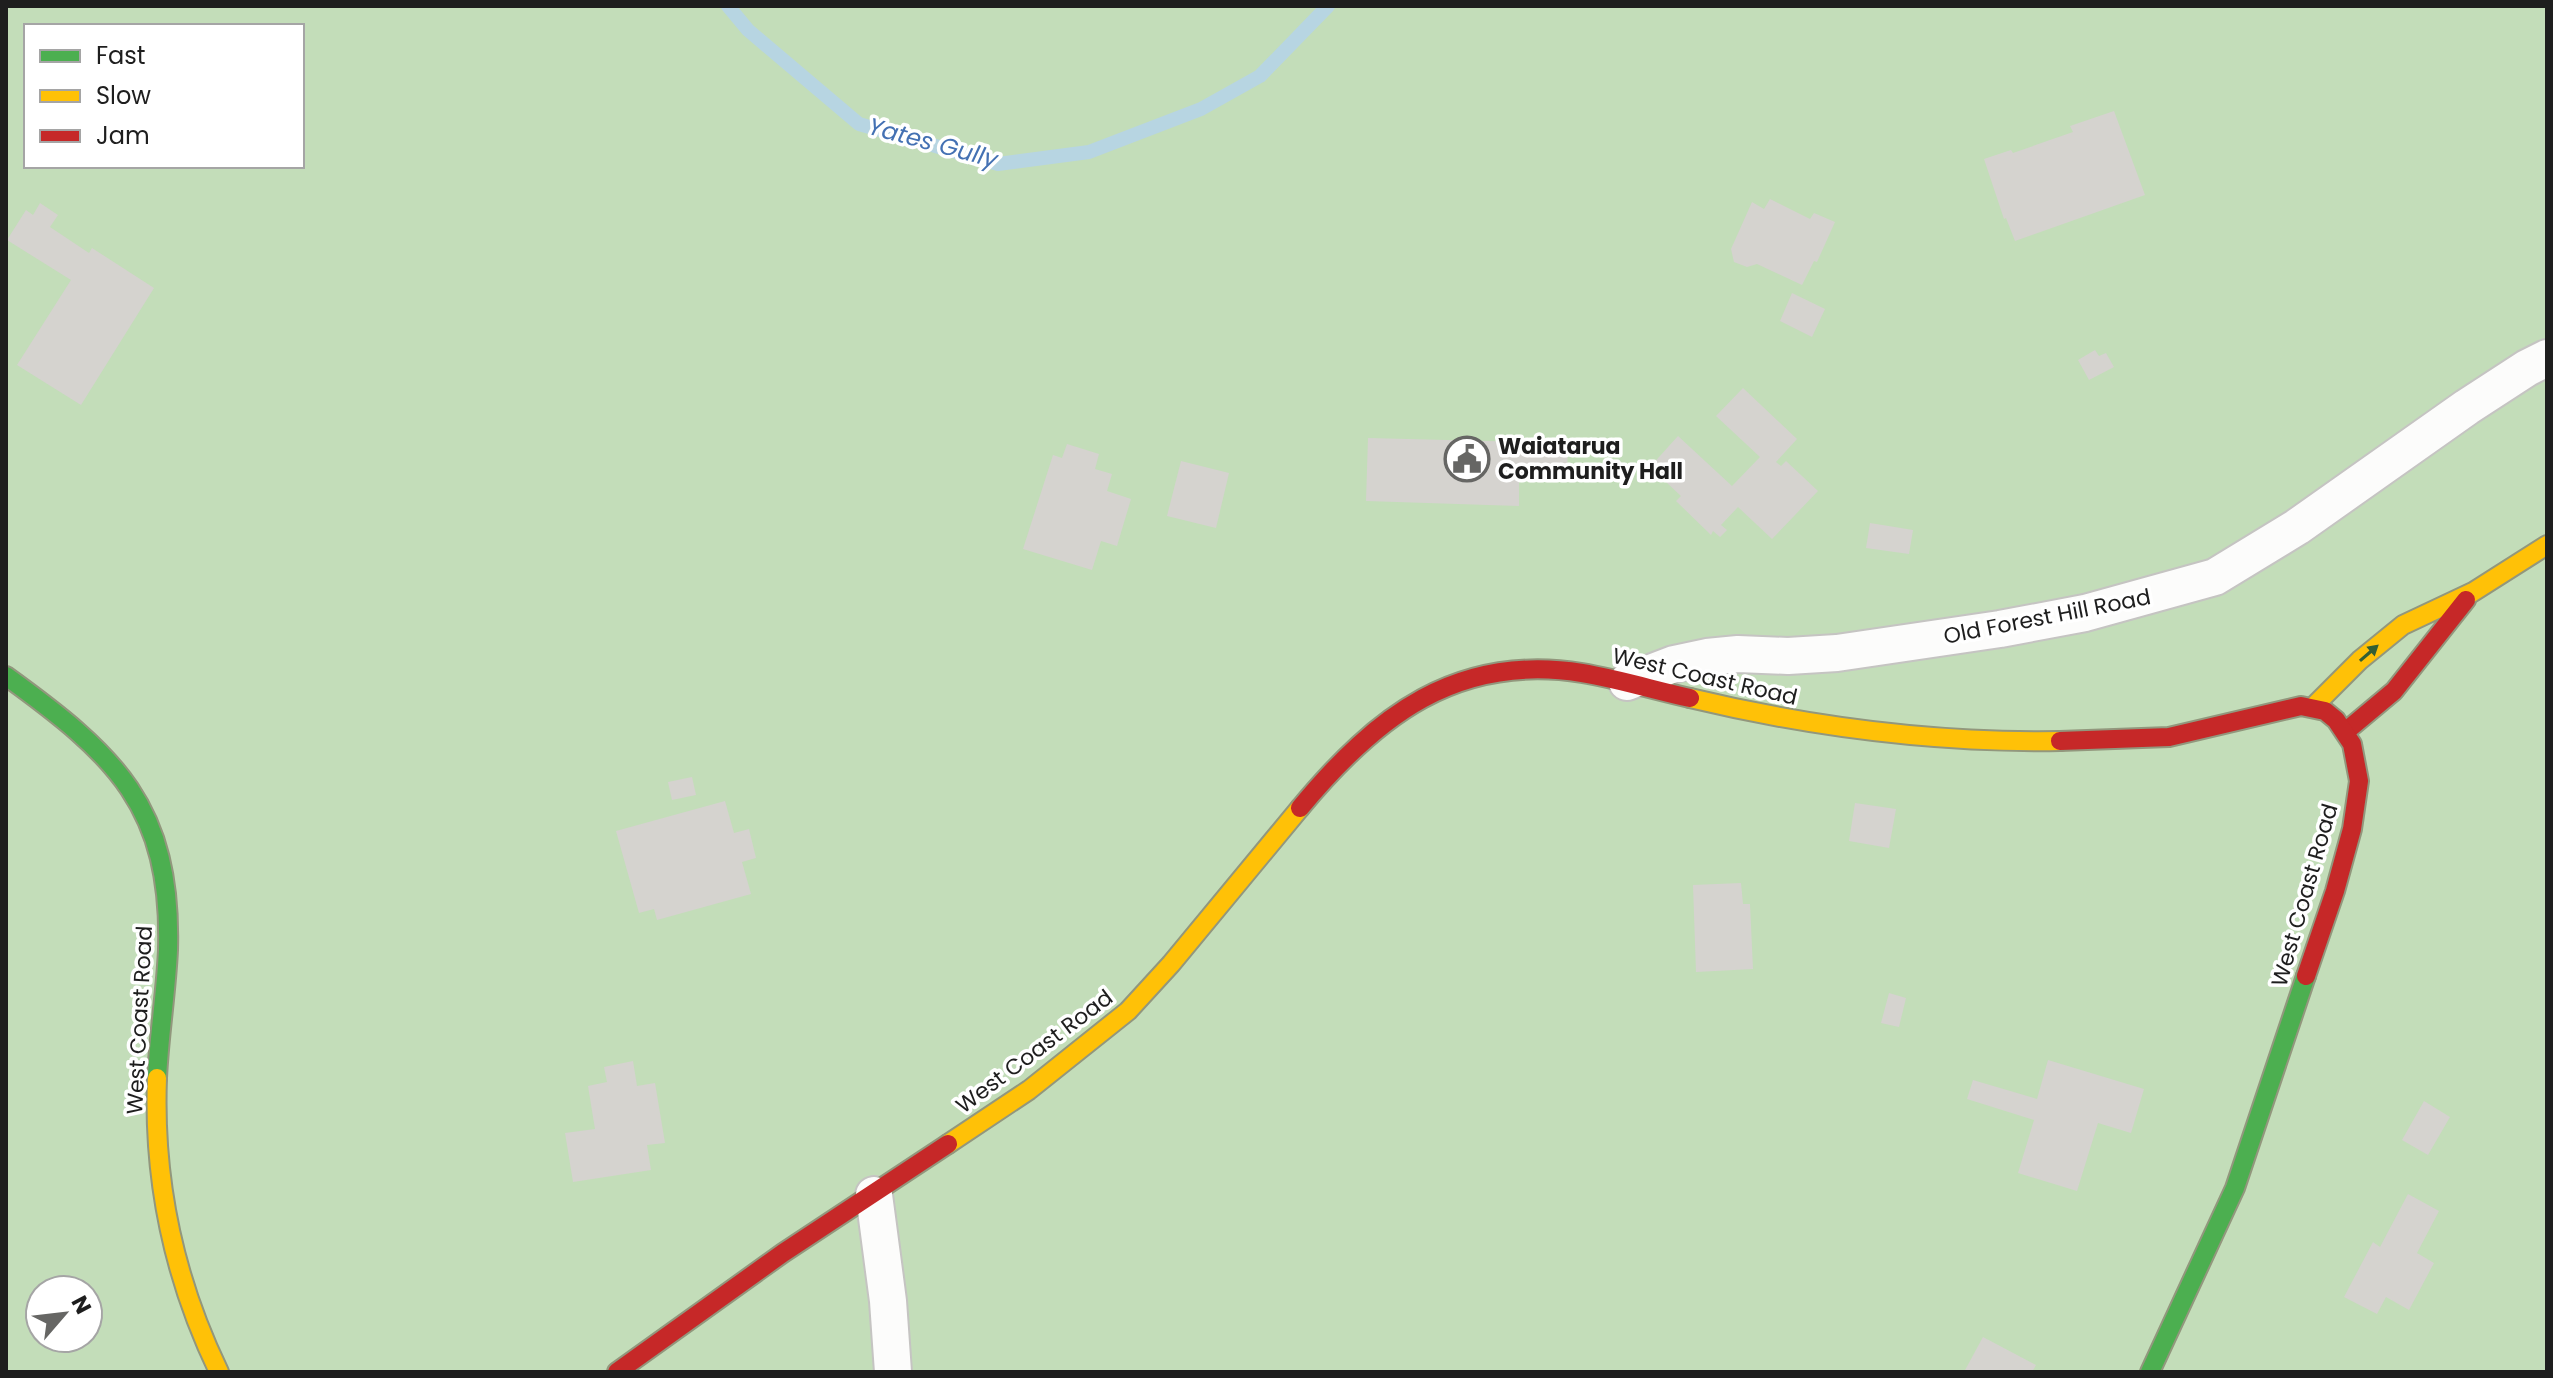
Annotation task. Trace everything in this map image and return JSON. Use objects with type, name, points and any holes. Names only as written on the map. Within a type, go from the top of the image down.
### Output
[{"type":"main road","points":[[2473,592],[2394,691],[2345,732],[2325,711],[2313,707],[2360,660],[2403,625],[2473,592],[2547,545]]},
{"type":"main road","name":"West Coast Road","points":[[617,1372],[783,1253],[1029,1090],[1128,1011],[1171,964],[1316,789],[1389,718],[1425,695],[1500,672],[1553,670],[1627,682],[1763,716],[1834,728],[1892,735],[2021,742],[2169,737],[2285,708],[2313,707]]},
{"type":"main road","name":"West Coast Road","points":[[6,676],[83,736],[113,765],[138,799],[165,870],[169,951],[156,1108],[158,1152],[172,1245],[185,1295],[199,1334],[219,1372]]},
{"type":"main road","name":"West Coast Road","points":[[2150,1372],[2235,1188],[2335,891],[2352,829],[2359,781],[2357,761],[2345,732]]},
{"type":"street","name":"Old Forest Hill Road","points":[[1627,682],[1674,664],[1707,657],[1837,653],[2000,629],[2085,613],[2215,577],[2297,527],[2467,407],[2547,358]]},
{"type":"street","points":[[874,1195],[888,1301],[893,1372]]},
{"type":"green space","points":[[6,6],[2547,6],[2547,1372],[6,1372]]},
{"type":"building","points":[[2114,111],[2145,195],[2015,241],[2004,219],[1984,159],[2011,150],[2013,153],[2073,132],[2070,126]]},
{"type":"building","points":[[1770,199],[1810,219],[1814,213],[1835,222],[1817,262],[1814,261],[1802,285],[1757,264],[1747,267],[1734,262],[1731,249],[1752,202],[1764,209]]},
{"type":"building","points":[[40,203],[58,215],[50,227],[89,253],[92,248],[154,288],[81,405],[17,365],[71,280],[7,240],[26,210],[33,215]]},
{"type":"building","points":[[1792,293],[1825,309],[1812,337],[1780,321]]},
{"type":"building","points":[[2095,350],[2099,356],[2106,353],[2114,367],[2089,380],[2078,360]]},
{"type":"building","points":[[1743,388],[1797,439],[1776,462],[1781,466],[1786,461],[1818,491],[1772,539],[1738,507],[1721,525],[1727,530],[1720,537],[1713,531],[1711,535],[1676,501],[1681,496],[1650,467],[1678,436],[1732,486],[1760,457],[1716,416]]},
{"type":"building","name":"Waiatarua Community Hall","points":[[1368,438],[1568,443],[1567,476],[1519,475],[1519,506],[1366,501]]},
{"type":"building","points":[[1067,444],[1099,454],[1095,469],[1112,474],[1107,491],[1131,499],[1117,546],[1101,541],[1092,570],[1023,549],[1053,455],[1062,458]]},
{"type":"building","points":[[1181,461],[1229,473],[1216,528],[1167,516]]},
{"type":"building","points":[[1870,523],[1913,530],[1909,554],[1866,548]]},
{"type":"building","points":[[692,777],[696,795],[672,800],[668,782]]},
{"type":"building","points":[[725,801],[734,833],[749,829],[756,858],[742,862],[751,894],[657,920],[654,909],[639,913],[616,831]]},
{"type":"building","points":[[1855,803],[1896,809],[1889,848],[1849,841]]},
{"type":"building","points":[[1741,883],[1743,904],[1750,904],[1753,969],[1696,972],[1693,885]]},
{"type":"building","points":[[1889,993],[1906,998],[1899,1027],[1881,1023]]},
{"type":"building","points":[[2048,1060],[2144,1089],[2131,1133],[2098,1123],[2077,1191],[2018,1173],[2034,1120],[1967,1099],[1973,1080],[2037,1099]]},
{"type":"building","points":[[633,1061],[637,1086],[655,1083],[665,1143],[647,1145],[651,1170],[573,1182],[565,1133],[595,1129],[588,1086],[607,1082],[604,1067]]},
{"type":"building","points":[[2424,1101],[2450,1117],[2428,1155],[2402,1140]]},
{"type":"building","points":[[2408,1194],[2439,1211],[2417,1253],[2434,1263],[2409,1310],[2386,1297],[2377,1314],[2344,1297],[2373,1242],[2380,1247]]},
{"type":"building","points":[[1983,1337],[2036,1365],[2032,1372],[1964,1372]]},
{"type":"waterway","name":"Yates Gully","points":[[728,6],[748,30],[859,124],[998,164],[1089,152],[1201,109],[1260,76],[1328,6]]},
{"type":"traffic: fast","points":[[6,676],[78,732],[106,759],[129,789],[147,821],[160,858],[167,900],[168,950],[157,1078]]},
{"type":"traffic: fast","points":[[2150,1372],[2235,1188],[2306,976]]},
{"type":"traffic: slow","points":[[2313,707],[2360,660],[2403,625],[2473,592],[2547,545]]},
{"type":"traffic: slow","points":[[1690,698],[1781,717],[1874,731],[1966,739],[2060,741]]},
{"type":"traffic: slow","points":[[948,1144],[1029,1090],[1128,1011],[1171,964],[1300,808]]},
{"type":"traffic: slow","points":[[157,1078],[159,1155],[170,1229],[190,1301],[219,1372]]},
{"type":"traffic: jam","points":[[2345,732],[2394,691],[2466,600]]},
{"type":"traffic: jam","points":[[1300,808],[1359,745],[1390,720],[1423,698],[1458,683],[1496,673],[1537,669],[1596,675],[1690,698]]},
{"type":"traffic: jam","points":[[2060,741],[2169,737],[2301,706],[2325,711],[2336,720],[2352,744],[2359,781],[2352,829],[2306,976]]},
{"type":"traffic: jam","points":[[617,1372],[783,1253],[948,1144]]},
{"type":"place","name":"Waiatarua Community Hall","points":[[1467,459]]}]
